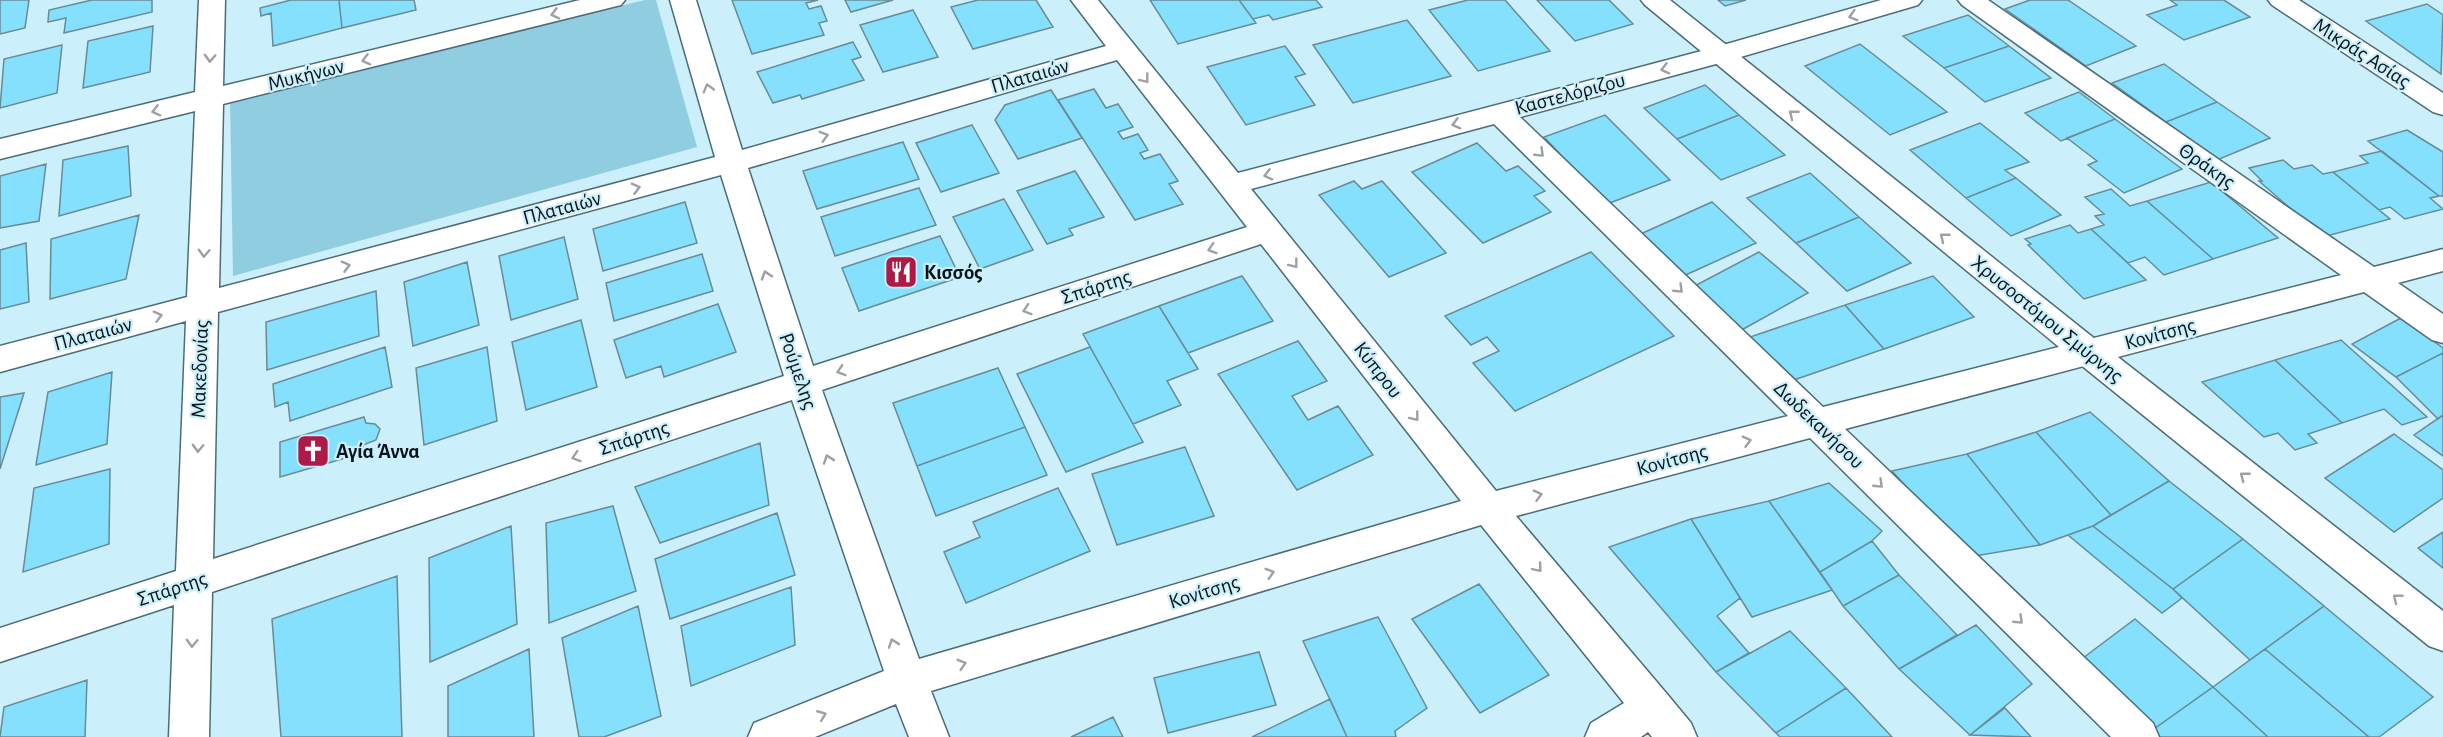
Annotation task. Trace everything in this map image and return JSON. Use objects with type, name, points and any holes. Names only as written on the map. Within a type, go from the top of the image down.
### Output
[{"type":"street","name":"Μακεδονίας","points":[[189,737],[212,0]]},
{"type":"street","name":"Μυκήνων","points":[[0,149],[612,0]]},
{"type":"street","name":"Ρούμελης","points":[[682,0],[730,163],[801,384],[906,681],[929,737]]},
{"type":"street","name":"Κύπρου","points":[[1084,0],[1488,508],[1677,737]]},
{"type":"street","name":"Χρυσοστόμου Σμύρνης","points":[[1654,0],[1718,55],[2443,634]]},
{"type":"street","name":"Καστελόριζου","points":[[1230,185],[1718,55],[1909,0]]},
{"type":"street","name":"Θράκης","points":[[1971,0],[2443,330]]},
{"type":"street","name":"Μικράς Ασίας","points":[[2289,1],[2443,106]]},
{"type":"street","name":"Πλαταιών","points":[[0,359],[730,163],[1122,50]]},
{"type":"street","name":"Δωδεκανήσου","points":[[1498,112],[2139,737]]},
{"type":"street","name":"Σπάρτης","points":[[0,645],[1268,231]]},
{"type":"street","name":"Κονίτσης","points":[[768,737],[906,681],[1488,508],[2443,260]]},
{"type":"street","points":[[1605,737],[1653,706]]},
{"type":"shaded area","points":[[645,0],[656,0],[697,147],[233,276],[230,99]]},
{"type":"building","points":[[0,0],[29,0],[25,28],[0,34]]},
{"type":"building","points":[[92,0],[152,0],[152,12],[64,33],[66,18],[48,22],[49,10]]},
{"type":"building","points":[[291,0],[339,0],[342,28],[273,46],[271,13],[261,16],[260,8]]},
{"type":"building","points":[[339,0],[414,0],[416,10],[342,28]]},
{"type":"building","points":[[732,0],[818,0],[806,3],[809,9],[821,6],[827,21],[819,23],[824,35],[752,54]]},
{"type":"building","points":[[845,0],[893,0],[851,12]]},
{"type":"building","points":[[978,0],[1036,0],[1053,27],[973,49],[951,7]]},
{"type":"building","points":[[1150,0],[1239,0],[1256,23],[1178,44]]},
{"type":"building","points":[[1239,0],[1316,0],[1322,7],[1273,20],[1269,15],[1253,19]]},
{"type":"building","points":[[1468,0],[1505,0],[1550,51],[1478,71],[1429,10]]},
{"type":"building","points":[[1537,0],[1609,0],[1633,24],[1575,41]]},
{"type":"building","points":[[1718,0],[1746,0],[1725,6]]},
{"type":"building","points":[[2030,0],[2068,0],[2136,46],[2086,66],[2005,9]]},
{"type":"building","points":[[2170,0],[2224,0],[2250,17],[2184,40],[2147,15],[2177,5]]},
{"type":"building","points":[[2427,4],[2443,15],[2441,74],[2366,21]]},
{"type":"building","points":[[913,10],[938,57],[883,72],[860,25]]},
{"type":"building","points":[[1968,15],[2009,46],[1944,68],[1903,36]]},
{"type":"building","points":[[1407,20],[1451,76],[1353,103],[1313,45]]},
{"type":"building","points":[[153,26],[150,72],[83,88],[88,41]]},
{"type":"building","points":[[853,42],[861,57],[852,60],[864,80],[802,99],[800,95],[773,103],[757,72]]},
{"type":"building","points":[[1860,44],[1947,112],[1890,135],[1805,66]]},
{"type":"building","points":[[62,45],[57,93],[0,108],[4,59]]},
{"type":"building","points":[[1285,46],[1305,74],[1295,77],[1315,105],[1246,125],[1207,67]]},
{"type":"building","points":[[2009,46],[2051,78],[1985,102],[1944,68]]},
{"type":"building","points":[[2164,64],[2217,102],[2166,122],[2112,83]]},
{"type":"building","points":[[1705,85],[1739,115],[1677,139],[1644,108]]},
{"type":"building","points":[[1094,89],[1106,108],[1118,104],[1133,127],[1118,132],[1123,139],[1138,134],[1148,150],[1140,153],[1144,159],[1160,154],[1178,181],[1169,184],[1183,204],[1135,220],[1058,100]]},
{"type":"building","points":[[1051,90],[1082,138],[1018,159],[995,120],[1005,105]]},
{"type":"building","points":[[2079,92],[2115,119],[2061,141],[2025,113]]},
{"type":"building","points":[[2217,102],[2270,138],[2217,160],[2166,122]]},
{"type":"building","points":[[1605,115],[1670,180],[1607,204],[1544,137]]},
{"type":"building","points":[[1739,115],[1785,155],[1721,180],[1677,139]]},
{"type":"building","points":[[2115,119],[2182,169],[2124,193],[2088,165],[2097,161],[2067,138]]},
{"type":"building","points":[[1980,123],[2029,162],[2005,170],[2016,178],[1966,198],[1910,150]]},
{"type":"building","points":[[972,125],[999,173],[941,192],[916,143]]},
{"type":"building","points":[[2407,130],[2443,152],[2443,196],[2439,196],[2368,141]]},
{"type":"building","points":[[903,142],[919,179],[817,209],[803,171]]},
{"type":"building","points":[[1477,143],[1506,171],[1518,166],[1545,191],[1534,196],[1551,212],[1483,243],[1412,172]]},
{"type":"building","points":[[128,146],[131,196],[59,216],[63,160]]},
{"type":"building","points":[[2382,151],[2439,196],[2430,198],[2443,209],[2405,219],[2390,207],[2379,210],[2333,172],[2368,163],[2360,156]]},
{"type":"building","points":[[2283,160],[2294,169],[2312,165],[2323,174],[2333,172],[2390,219],[2323,237],[2259,181],[2262,181],[2249,168]]},
{"type":"building","points":[[46,164],[39,221],[0,228],[0,176]]},
{"type":"building","points":[[1075,171],[1104,217],[1069,229],[1073,235],[1047,244],[1017,191]]},
{"type":"building","points":[[1810,173],[1859,217],[1796,243],[1747,198]]},
{"type":"building","points":[[2016,178],[2061,215],[2011,236],[1966,198]]},
{"type":"building","points":[[1354,181],[1362,189],[1382,181],[1446,253],[1389,277],[1319,195]]},
{"type":"building","points":[[2211,182],[2278,238],[2213,259],[2147,201]]},
{"type":"building","points":[[919,188],[936,225],[835,256],[821,217]]},
{"type":"building","points":[[2111,189],[2130,206],[2147,201],[2213,259],[2164,275],[2145,257],[2128,263],[2091,229],[2104,225],[2095,216],[2104,214],[2085,197]]},
{"type":"building","points":[[1004,199],[1033,250],[980,269],[953,217]]},
{"type":"building","points":[[685,202],[697,243],[603,271],[593,229]]},
{"type":"building","points":[[1712,202],[1756,243],[1679,278],[1636,236]]},
{"type":"building","points":[[139,215],[126,279],[50,299],[51,239]]},
{"type":"building","points":[[1859,217],[1911,263],[1847,291],[1796,243]]},
{"type":"building","points":[[2070,225],[2078,233],[2091,229],[2146,280],[2084,299],[2028,245],[2031,244],[2025,239]]},
{"type":"building","name":"Κισσός","points":[[940,236],[960,277],[859,311],[842,268]]},
{"type":"building","points":[[564,237],[578,299],[511,320],[499,256]]},
{"type":"building","points":[[26,243],[29,302],[0,309],[0,250]]},
{"type":"building","points":[[1591,252],[1674,336],[1515,411],[1473,363],[1499,351],[1487,337],[1471,345],[1445,316]]},
{"type":"building","points":[[1759,252],[1808,293],[1738,332],[1689,289]]},
{"type":"building","points":[[702,254],[713,291],[614,321],[606,283]]},
{"type":"building","points":[[467,262],[479,325],[413,346],[404,282]]},
{"type":"building","points":[[1242,276],[1273,321],[1188,353],[1159,306]]},
{"type":"building","points":[[1933,276],[1974,317],[1884,349],[1845,305]]},
{"type":"building","points":[[376,291],[379,336],[267,370],[266,322]]},
{"type":"building","points":[[718,304],[736,352],[664,377],[661,366],[626,378],[614,340]]},
{"type":"building","points":[[1845,305],[1884,349],[1785,383],[1747,338]]},
{"type":"building","points":[[1159,306],[1198,369],[1167,381],[1181,405],[1133,424],[1083,334]]},
{"type":"building","points":[[2401,318],[2443,348],[2443,353],[2396,377],[2352,344]]},
{"type":"building","points":[[581,320],[597,387],[526,410],[512,342]]},
{"type":"building","points":[[2341,340],[2427,417],[2402,425],[2384,409],[2342,423],[2275,360]]},
{"type":"building","points":[[1298,341],[1327,381],[1292,396],[1308,420],[1338,406],[1373,455],[1297,490],[1218,374]]},
{"type":"building","points":[[385,347],[392,387],[290,421],[288,402],[275,407],[273,384]]},
{"type":"building","points":[[487,347],[497,421],[424,445],[416,368]]},
{"type":"building","points":[[1090,347],[1143,442],[1066,472],[1017,374]]},
{"type":"building","points":[[2443,353],[2443,415],[2438,419],[2396,377]]},
{"type":"building","points":[[2275,360],[2342,423],[2308,434],[2317,443],[2295,450],[2278,433],[2264,437],[2202,382]]},
{"type":"building","points":[[998,368],[1025,427],[917,466],[893,403]]},
{"type":"building","points":[[112,372],[107,444],[36,465],[48,392]]},
{"type":"building","points":[[24,393],[0,469],[0,397]]},
{"type":"building","points":[[2090,412],[2169,481],[2111,515],[2036,432]]},
{"type":"building","points":[[2443,415],[2443,456],[2414,435]]},
{"type":"building","points":[[364,417],[366,423],[375,424],[380,429],[376,440],[363,445],[363,453],[280,477],[280,442]]},
{"type":"building","points":[[1025,427],[1047,475],[936,516],[917,466]]},
{"type":"building","points":[[2036,432],[2111,515],[2093,526],[2040,545],[1967,454]]},
{"type":"building","points":[[2394,434],[2443,470],[2443,498],[2394,532],[2325,478]]},
{"type":"building","points":[[760,443],[769,505],[660,543],[635,487]]},
{"type":"building","points":[[1185,447],[1214,516],[1117,545],[1092,474]]},
{"type":"building","points":[[1967,454],[2040,545],[1969,557],[1892,471]]},
{"type":"building","points":[[110,469],[109,544],[23,572],[34,488]]},
{"type":"building","points":[[2169,481],[2243,539],[2173,589],[2093,526]]},
{"type":"building","points":[[1829,483],[1882,531],[1872,541],[1820,572],[1769,501]]},
{"type":"building","points":[[1058,488],[1090,551],[966,603],[944,552],[980,537],[973,522]]},
{"type":"building","points":[[1769,501],[1832,590],[1752,617],[1691,519]]},
{"type":"building","points":[[613,506],[636,591],[549,623],[546,523]]},
{"type":"building","points":[[777,513],[795,575],[670,619],[655,559]]},
{"type":"building","points":[[1691,519],[1740,598],[1717,616],[1749,653],[1716,672],[1609,547]]},
{"type":"building","points":[[511,526],[517,624],[430,662],[429,558]]},
{"type":"building","points":[[2093,526],[2182,598],[2162,613],[2068,535]]},
{"type":"building","points":[[2443,532],[2443,568],[2418,548]]},
{"type":"building","points":[[2243,539],[2324,606],[2250,660],[2173,589]]},
{"type":"building","points":[[1872,541],[1899,575],[1843,606],[1820,572]]},
{"type":"building","points":[[1899,575],[1957,635],[1899,669],[1843,606]]},
{"type":"building","points":[[397,576],[402,737],[281,737],[272,619]]},
{"type":"building","points":[[1479,584],[1549,675],[1480,713],[1412,619]]},
{"type":"building","points":[[791,587],[795,645],[691,686],[681,626]]},
{"type":"building","points":[[638,606],[661,716],[604,737],[579,737],[562,638]]},
{"type":"building","points":[[2324,606],[2433,697],[2379,737],[2369,737],[2265,649]]},
{"type":"building","points":[[1378,617],[1427,708],[1395,731],[1396,737],[1347,737],[1303,641]]},
{"type":"building","points":[[2135,619],[2213,687],[2151,731],[2079,661]]},
{"type":"building","points":[[1976,625],[2032,684],[1970,735],[1899,669]]},
{"type":"building","points":[[1790,631],[1846,688],[1776,733],[1716,672]]},
{"type":"building","points":[[529,649],[534,737],[448,737],[448,686]]},
{"type":"building","points":[[2265,649],[2369,737],[2268,737],[2213,687]]},
{"type":"building","points":[[1259,652],[1276,705],[1168,733],[1154,678]]},
{"type":"building","points":[[87,680],[85,737],[0,737],[4,707]]},
{"type":"building","points":[[2213,687],[2268,737],[2158,737],[2151,731]]},
{"type":"building","points":[[1846,688],[1892,737],[1780,737],[1776,733]]},
{"type":"building","points":[[1330,699],[1347,737],[1252,737]]},
{"type":"building","points":[[2005,708],[2031,737],[1970,735]]},
{"type":"building","points":[[1113,717],[1123,737],[1071,737]]},
{"type":"place","name":"Κισσός","points":[[901,272]]},
{"type":"place","name":"Αγία Άννα","points":[[313,451]]}]
